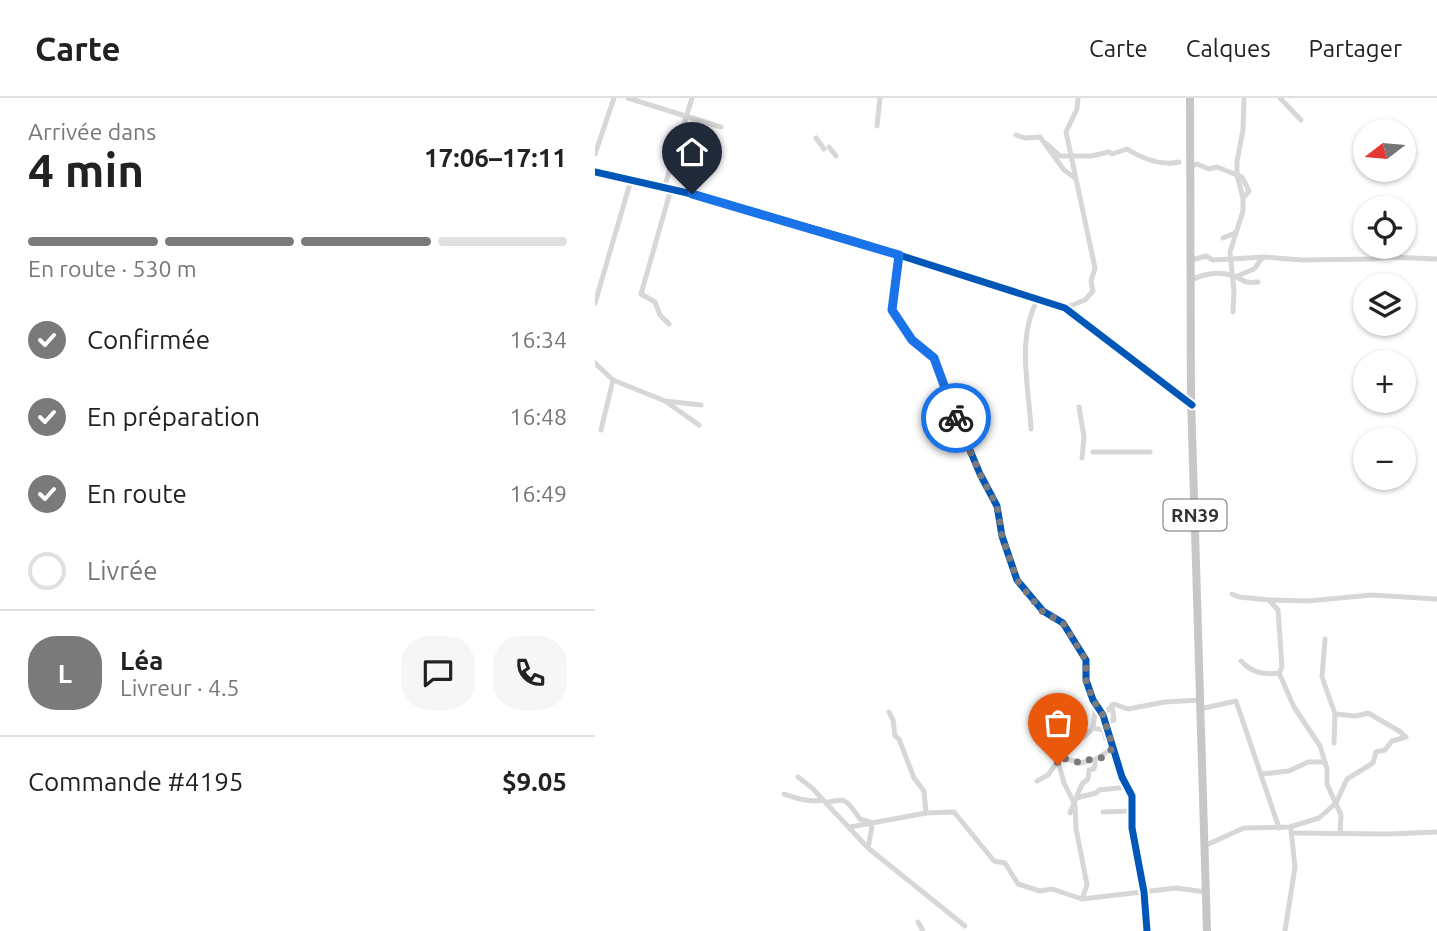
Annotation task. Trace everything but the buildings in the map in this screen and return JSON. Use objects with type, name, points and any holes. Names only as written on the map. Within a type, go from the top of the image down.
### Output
[{"type":"highway","name":"RN39","points":[[1190,98],[1192,404],[1207,931]]},
{"type":"street","points":[[595,154],[614,98]]},
{"type":"street","points":[[628,98],[721,127]]},
{"type":"street","points":[[669,324],[660,315],[655,302],[641,295],[692,98]]},
{"type":"street","points":[[877,126],[880,98]]},
{"type":"street","points":[[1065,308],[1085,299],[1093,291],[1091,281],[1095,268],[1066,132],[1077,109],[1078,98]]},
{"type":"street","points":[[1233,312],[1235,277],[1230,252],[1243,211],[1237,161],[1245,113],[1244,98]]},
{"type":"street","points":[[1280,98],[1301,120]]},
{"type":"street","points":[[1016,135],[1025,138],[1040,137],[1055,153],[1071,157],[1109,152],[1112,154],[1127,149],[1145,160],[1169,164],[1179,162]]},
{"type":"street","points":[[816,138],[836,156]]},
{"type":"street","points":[[1047,144],[1064,170],[1075,178]]},
{"type":"street","points":[[1191,167],[1197,164],[1209,169],[1217,167],[1237,175]]},
{"type":"street","points":[[595,172],[667,188],[899,255],[1065,308],[1192,404]]},
{"type":"street","points":[[595,303],[631,180]]},
{"type":"street","points":[[1223,238],[1235,233]]},
{"type":"street","points":[[899,255],[892,310],[912,340],[934,358],[980,474],[997,506],[1002,536],[1017,580],[1042,611],[1063,623],[1086,660],[1086,680],[1104,719],[1132,796],[1131,811],[1144,892],[1147,931]]},
{"type":"street","points":[[1191,260],[1206,256],[1213,260],[1263,257],[1302,260],[1388,257],[1437,259]]},
{"type":"street","points":[[1235,277],[1254,269],[1263,257]]},
{"type":"street","points":[[1191,280],[1205,273],[1235,277],[1245,284],[1258,282]]},
{"type":"street","points":[[1031,429],[1026,342],[1030,313],[1038,299]]},
{"type":"street","points":[[595,363],[613,380],[665,401],[699,425]]},
{"type":"street","points":[[601,430],[613,380]]},
{"type":"street","points":[[665,401],[701,405]]},
{"type":"street","points":[[1079,407],[1084,437],[1081,458]]},
{"type":"street","points":[[1093,452],[1150,452]]},
{"type":"street","points":[[1232,593],[1239,597],[1269,600],[1308,601],[1371,595],[1437,599]]},
{"type":"street","points":[[1269,600],[1278,610],[1282,667],[1279,673]]},
{"type":"street","points":[[1325,639],[1322,677],[1335,715],[1334,743]]},
{"type":"street","points":[[1241,661],[1252,671],[1279,673]]},
{"type":"street","points":[[1279,673],[1294,707],[1320,746],[1327,784],[1341,815],[1340,833]]},
{"type":"street","points":[[1112,705],[1128,709],[1165,702],[1200,705],[1236,701],[1279,828]]},
{"type":"street","points":[[1084,737],[1093,727],[1096,705]]},
{"type":"street","points":[[1104,719],[1114,720],[1112,705]]},
{"type":"street","points":[[1104,719],[1112,705]]},
{"type":"street","points":[[889,712],[895,736],[899,739],[914,778],[924,791],[926,813]]},
{"type":"street","points":[[1291,830],[1319,818],[1336,803],[1346,779],[1373,764],[1376,752],[1385,750],[1392,741],[1406,737],[1399,730],[1368,713],[1356,716],[1335,715]]},
{"type":"street","points":[[1093,727],[1104,730],[1106,738],[1110,739]]},
{"type":"street","points":[[1052,740],[1065,783],[1075,800],[1087,885],[1082,899]]},
{"type":"street","points":[[1037,780],[1048,775],[1059,757],[1081,763],[1096,759],[1113,748]]},
{"type":"street","points":[[1096,759],[1094,769],[1089,770],[1088,779],[1096,790],[1099,790]]},
{"type":"street","points":[[1262,774],[1289,771],[1308,762],[1325,762]]},
{"type":"street","points":[[798,777],[869,848],[965,926]]},
{"type":"street","points":[[1070,813],[1082,784],[1088,779]]},
{"type":"street","points":[[1075,800],[1099,790],[1128,787]]},
{"type":"street","points":[[1067,803],[1069,789]]},
{"type":"street","points":[[784,794],[815,802],[845,800],[860,819],[870,822]]},
{"type":"street","points":[[1103,812],[1131,811]]},
{"type":"street","points":[[850,827],[926,813],[954,812],[994,861],[1005,863],[1018,884],[1040,891],[1052,889],[1082,899],[1176,888],[1206,892]]},
{"type":"street","points":[[869,848],[872,827],[870,822]]},
{"type":"street","points":[[1204,846],[1244,828],[1340,833],[1437,832]]},
{"type":"street","points":[[1285,931],[1295,867],[1291,830]]},
{"type":"street","points":[[918,922],[923,931]]},
{"type":"cycle path","points":[[595,172],[692,194],[852,240],[1065,308],[1192,405]]},
{"type":"cycle path","points":[[899,255],[892,310],[912,340],[934,358],[980,474],[997,506],[1002,536],[1017,580],[1043,611],[1063,623],[1086,660],[1086,680],[1093,700],[1103,715],[1122,777],[1132,796],[1132,828],[1144,892],[1147,931]]},
{"type":"way so far","points":[[956,418],[997,506],[1002,536],[1017,580],[1042,611],[1063,623],[1086,660],[1086,680],[1093,700],[1103,715],[1112,744],[1113,748],[1100,759],[1081,763],[1059,757],[1058,765]]},
{"type":"route","points":[[692,194],[899,255],[892,310],[912,340],[934,358],[956,418]]}]
